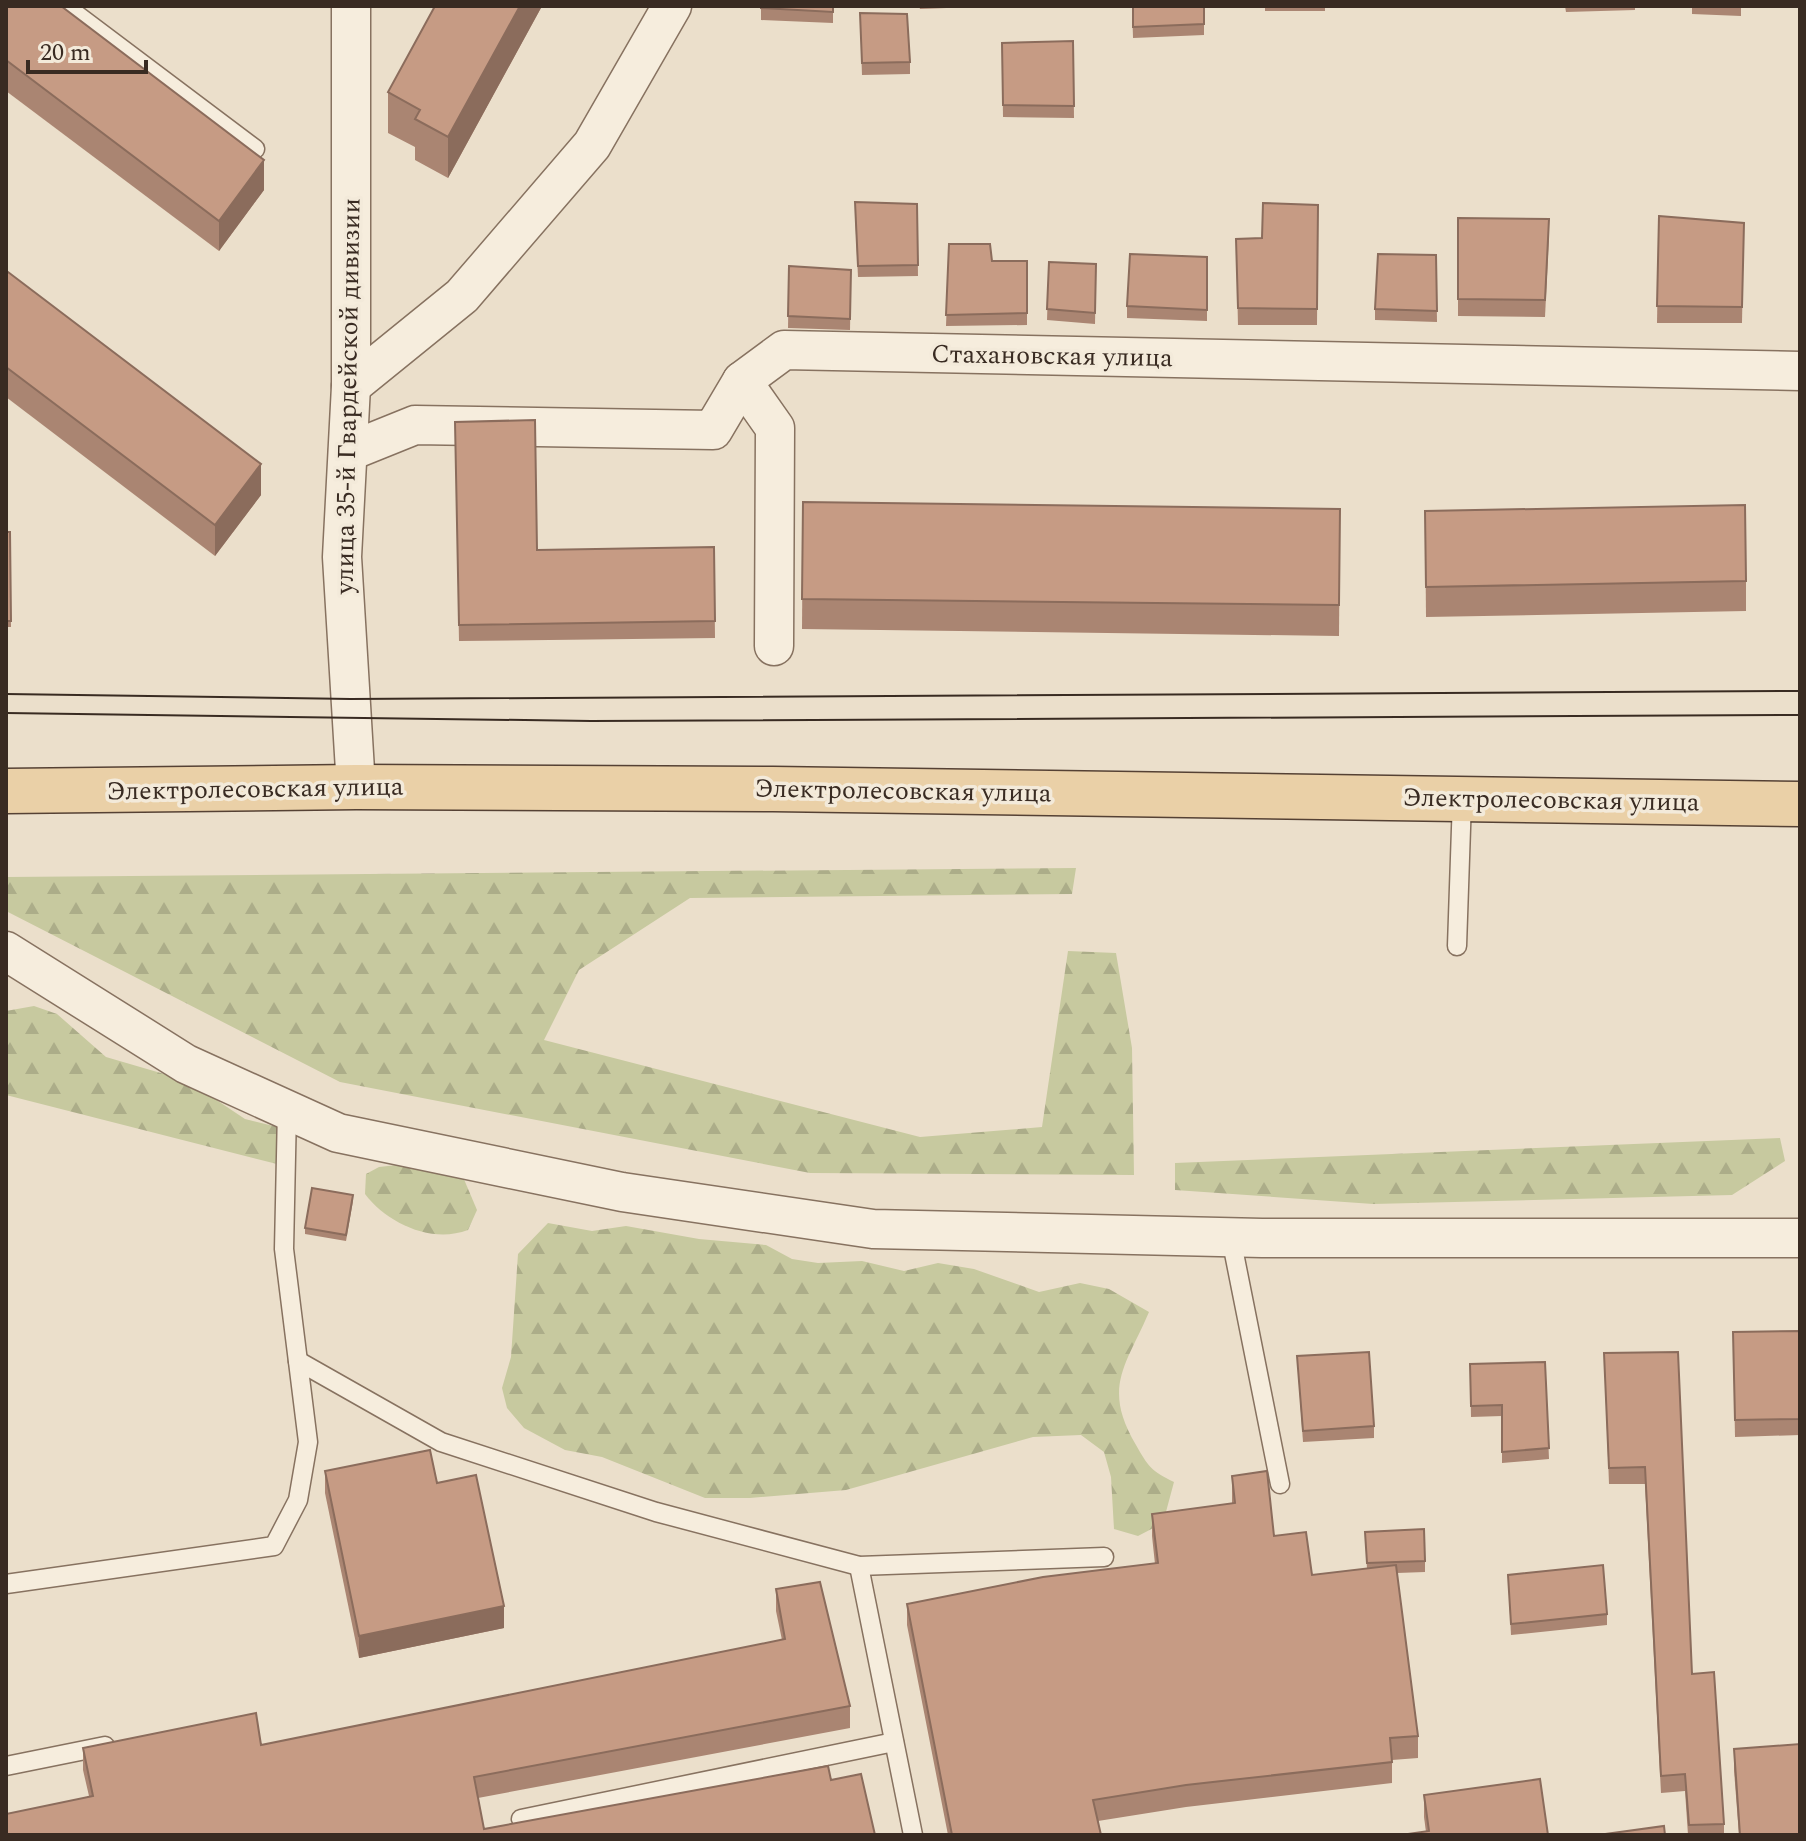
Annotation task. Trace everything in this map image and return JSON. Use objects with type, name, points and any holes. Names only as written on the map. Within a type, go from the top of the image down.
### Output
[{"type":"main road","name":"Электролесовская улица","points":[[17,800],[356,787],[1800,804]]},
{"type":"street","name":"улица 35-й Гвардейской дивизии","points":[[351,6],[351,386],[342,557],[356,787]]},
{"type":"street","points":[[351,386],[462,296],[592,145],[672,6]]},
{"type":"street","name":"Стахановская улица","points":[[348,452],[415,425],[713,430],[742,381],[784,350],[1800,371]]},
{"type":"street","points":[[742,381],[775,428],[774,646]]},
{"type":"street","points":[[6,951],[186,1064],[338,1133],[622,1192],[873,1229],[1231,1238],[1800,1238]]},
{"type":"lane","points":[[65,6],[255,149]]},
{"type":"lane","points":[[1457,946],[1462,799]]},
{"type":"lane","points":[[6,1584],[274,1546],[298,1500],[308,1442],[284,1249],[287,1110]]},
{"type":"lane","points":[[1231,1238],[1280,1484]]},
{"type":"lane","points":[[298,1361],[441,1442],[656,1512],[859,1566],[1104,1557]]},
{"type":"lane","points":[[859,1566],[913,1835]]},
{"type":"lane","points":[[521,1819],[894,1742]]},
{"type":"lane","points":[[6,1766],[108,1745]]},
{"type":"green space","points":[[1076,868],[1072,894],[690,898],[579,970],[544,1040],[920,1137],[1042,1127],[1068,951],[1116,953],[1132,1048],[1134,1175],[810,1173],[340,1082],[6,911],[6,877]]},
{"type":"green space","points":[[34,1006],[57,1014],[106,1057],[188,1081],[245,1119],[294,1131],[277,1164],[6,1095],[6,1011]]},
{"type":"green space","points":[[1780,1138],[1785,1161],[1732,1195],[1373,1204],[1175,1190],[1175,1163]]},
{"type":"green space","points":[[397,1165],[463,1177],[477,1210],[468,1230],[454,1234],[425,1232],[398,1222],[374,1204],[365,1194],[366,1174],[379,1167]]},
{"type":"green space","points":[[548,1223],[592,1231],[626,1226],[699,1239],[766,1245],[792,1259],[818,1263],[862,1261],[904,1271],[938,1263],[974,1269],[1039,1292],[1080,1283],[1109,1289],[1149,1312],[1126,1363],[1119,1392],[1126,1425],[1140,1452],[1155,1471],[1174,1482],[1163,1523],[1138,1536],[1114,1529],[1111,1477],[1104,1452],[1081,1435],[1033,1437],[846,1490],[750,1498],[705,1498],[602,1457],[565,1450],[524,1428],[507,1408],[502,1388],[511,1357],[518,1254]]},
{"type":"building","points":[[6,6],[61,6],[264,160],[219,221],[6,60]]},
{"type":"building","points":[[435,6],[520,6],[448,137],[415,119],[420,110],[388,92]]},
{"type":"building","points":[[833,6],[833,12],[761,8]]},
{"type":"building","points":[[1133,6],[1204,6],[1204,24],[1133,27]]},
{"type":"building","points":[[860,13],[907,14],[910,62],[862,63]]},
{"type":"building","points":[[1073,41],[1074,106],[1003,105],[1002,43]]},
{"type":"building","points":[[855,202],[917,204],[918,265],[858,266]]},
{"type":"building","points":[[1263,203],[1318,205],[1317,309],[1238,308],[1236,239],[1262,238]]},
{"type":"building","points":[[1659,216],[1744,223],[1742,307],[1657,306]]},
{"type":"building","points":[[1458,218],[1549,219],[1545,300],[1458,299]]},
{"type":"building","points":[[949,244],[990,244],[992,261],[1027,261],[1027,313],[946,315]]},
{"type":"building","points":[[1130,254],[1207,257],[1207,310],[1127,306]]},
{"type":"building","points":[[1378,254],[1436,255],[1437,311],[1375,309]]},
{"type":"building","points":[[1049,262],[1096,264],[1095,313],[1047,309]]},
{"type":"building","points":[[789,266],[851,270],[850,319],[788,316]]},
{"type":"building","points":[[8,272],[261,464],[215,525],[6,367]]},
{"type":"building","points":[[535,420],[537,550],[714,547],[715,621],[459,625],[455,422]]},
{"type":"building","points":[[803,502],[1340,509],[1339,605],[802,599]]},
{"type":"building","points":[[1745,505],[1746,581],[1426,587],[1425,511]]},
{"type":"building","points":[[6,532],[10,532],[11,621],[6,621]]},
{"type":"building","points":[[312,1188],[353,1195],[346,1235],[305,1228]]},
{"type":"building","points":[[1800,1331],[1800,1419],[1735,1420],[1733,1332]]},
{"type":"building","points":[[1369,1352],[1374,1426],[1303,1431],[1297,1356]]},
{"type":"building","points":[[1678,1352],[1692,1674],[1714,1672],[1724,1824],[1689,1825],[1685,1774],[1661,1776],[1645,1467],[1609,1468],[1604,1353]]},
{"type":"building","points":[[1545,1362],[1549,1448],[1502,1452],[1502,1405],[1471,1406],[1470,1364]]},
{"type":"building","points":[[430,1450],[437,1483],[476,1475],[504,1606],[359,1636],[325,1471]]},
{"type":"building","points":[[1267,1471],[1274,1536],[1306,1532],[1312,1575],[1396,1565],[1418,1736],[1390,1738],[1392,1762],[1186,1785],[1093,1800],[1101,1835],[952,1835],[907,1604],[1043,1577],[1158,1563],[1152,1514],[1235,1503],[1232,1476]]},
{"type":"building","points":[[1424,1529],[1425,1561],[1367,1563],[1365,1532]]},
{"type":"building","points":[[1603,1565],[1607,1614],[1511,1624],[1508,1575]]},
{"type":"building","points":[[820,1582],[850,1706],[474,1777],[484,1829],[828,1766],[831,1780],[861,1774],[875,1835],[6,1835],[6,1814],[93,1796],[83,1748],[256,1713],[261,1745],[785,1639],[776,1589]]},
{"type":"building","points":[[1800,1744],[1800,1835],[1740,1835],[1734,1749]]},
{"type":"building","points":[[1540,1779],[1548,1835],[1401,1835],[1429,1831],[1424,1795]]},
{"type":"building","points":[[1664,1826],[1665,1835],[1598,1835]]},
{"type":"tram line","points":[[6,694],[351,699],[1800,691]]},
{"type":"tram line","points":[[6,713],[591,721],[1800,715]]}]
